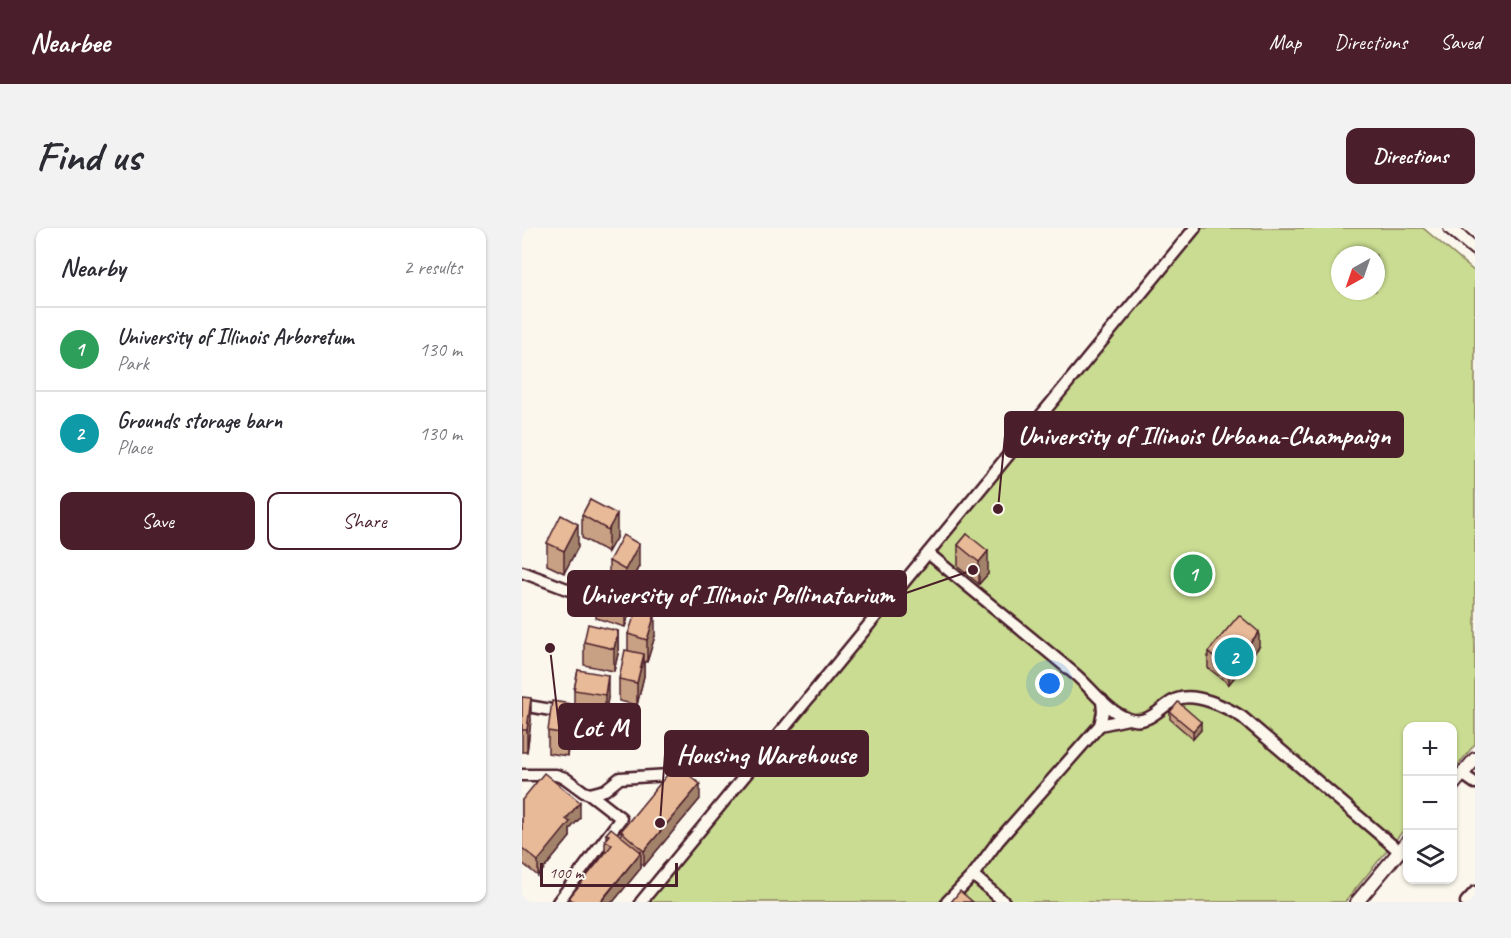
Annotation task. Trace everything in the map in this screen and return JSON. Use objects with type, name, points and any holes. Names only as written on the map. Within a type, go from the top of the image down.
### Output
[{"type":"main road","points":[[1450,228],[1475,249]]},
{"type":"main road","points":[[1457,780],[1475,759]]},
{"type":"main road","points":[[1357,902],[1403,846]]},
{"type":"street","points":[[641,902],[819,689],[1195,228]]},
{"type":"street","points":[[928,553],[1069,669],[1102,700],[1129,719]]},
{"type":"street","points":[[522,585],[524,573],[580,594]]},
{"type":"street","points":[[1100,725],[1129,719],[1149,718],[1177,699],[1183,698],[1227,707],[1403,846]]},
{"type":"street","points":[[947,902],[973,875],[998,841],[1100,725],[1103,712],[1102,700]]},
{"type":"street","points":[[522,705],[550,710]]},
{"type":"street","points":[[590,794],[604,790],[620,778],[669,775],[678,768]]},
{"type":"street","points":[[1462,774],[1475,783]]},
{"type":"street","points":[[522,775],[556,775],[565,778],[621,818],[558,902]]},
{"type":"street","points":[[973,875],[1004,902]]},
{"type":"street","points":[[1466,902],[1475,891]]},
{"type":"green space","points":[[1195,228],[1423,228],[1475,272],[1475,744],[1457,766],[1457,722],[1403,722],[1403,831],[1345,902],[639,902]]},
{"type":"building","points":[[590,500],[617,514],[608,530],[582,515]]},
{"type":"building","points":[[561,515],[578,524],[564,551],[547,543]]},
{"type":"building","points":[[967,534],[988,551],[979,562],[958,545]]},
{"type":"building","points":[[623,535],[639,544],[625,570],[609,561]]},
{"type":"building","points":[[637,608],[655,614],[647,640],[628,634]]},
{"type":"building","points":[[1239,615],[1259,632],[1229,669],[1208,652]]},
{"type":"building","points":[[588,624],[618,631],[614,649],[584,642]]},
{"type":"building","points":[[625,650],[644,654],[637,683],[619,679]]},
{"type":"building","points":[[578,670],[608,675],[605,695],[574,690]]},
{"type":"building","points":[[522,697],[531,698],[527,730],[522,730]]},
{"type":"building","points":[[552,701],[571,704],[567,734],[548,731]]},
{"type":"building","points":[[1178,702],[1201,722],[1193,731],[1170,712]]},
{"type":"building","points":[[676,764],[700,784],[644,851],[621,831]]},
{"type":"building","points":[[544,773],[580,802],[566,819],[570,822],[538,861],[522,848],[522,800]]},
{"type":"building","points":[[611,828],[641,852],[602,902],[575,902],[569,898],[612,845],[605,840]]},
{"type":"building","points":[[960,891],[973,902],[951,902]]},
{"type":"place","name":"University of Illinois Urbana-Champaign","points":[[998,509]]},
{"type":"place","name":"University of Illinois Pollinatarium","points":[[973,570]]},
{"type":"place","name":"University of Illinois Arboretum","points":[[1193,574]]},
{"type":"place","name":"Lot M","points":[[550,648]]},
{"type":"place","name":"Grounds storage barn","points":[[1234,657]]},
{"type":"place","name":"Housing Warehouse","points":[[660,823]]}]
